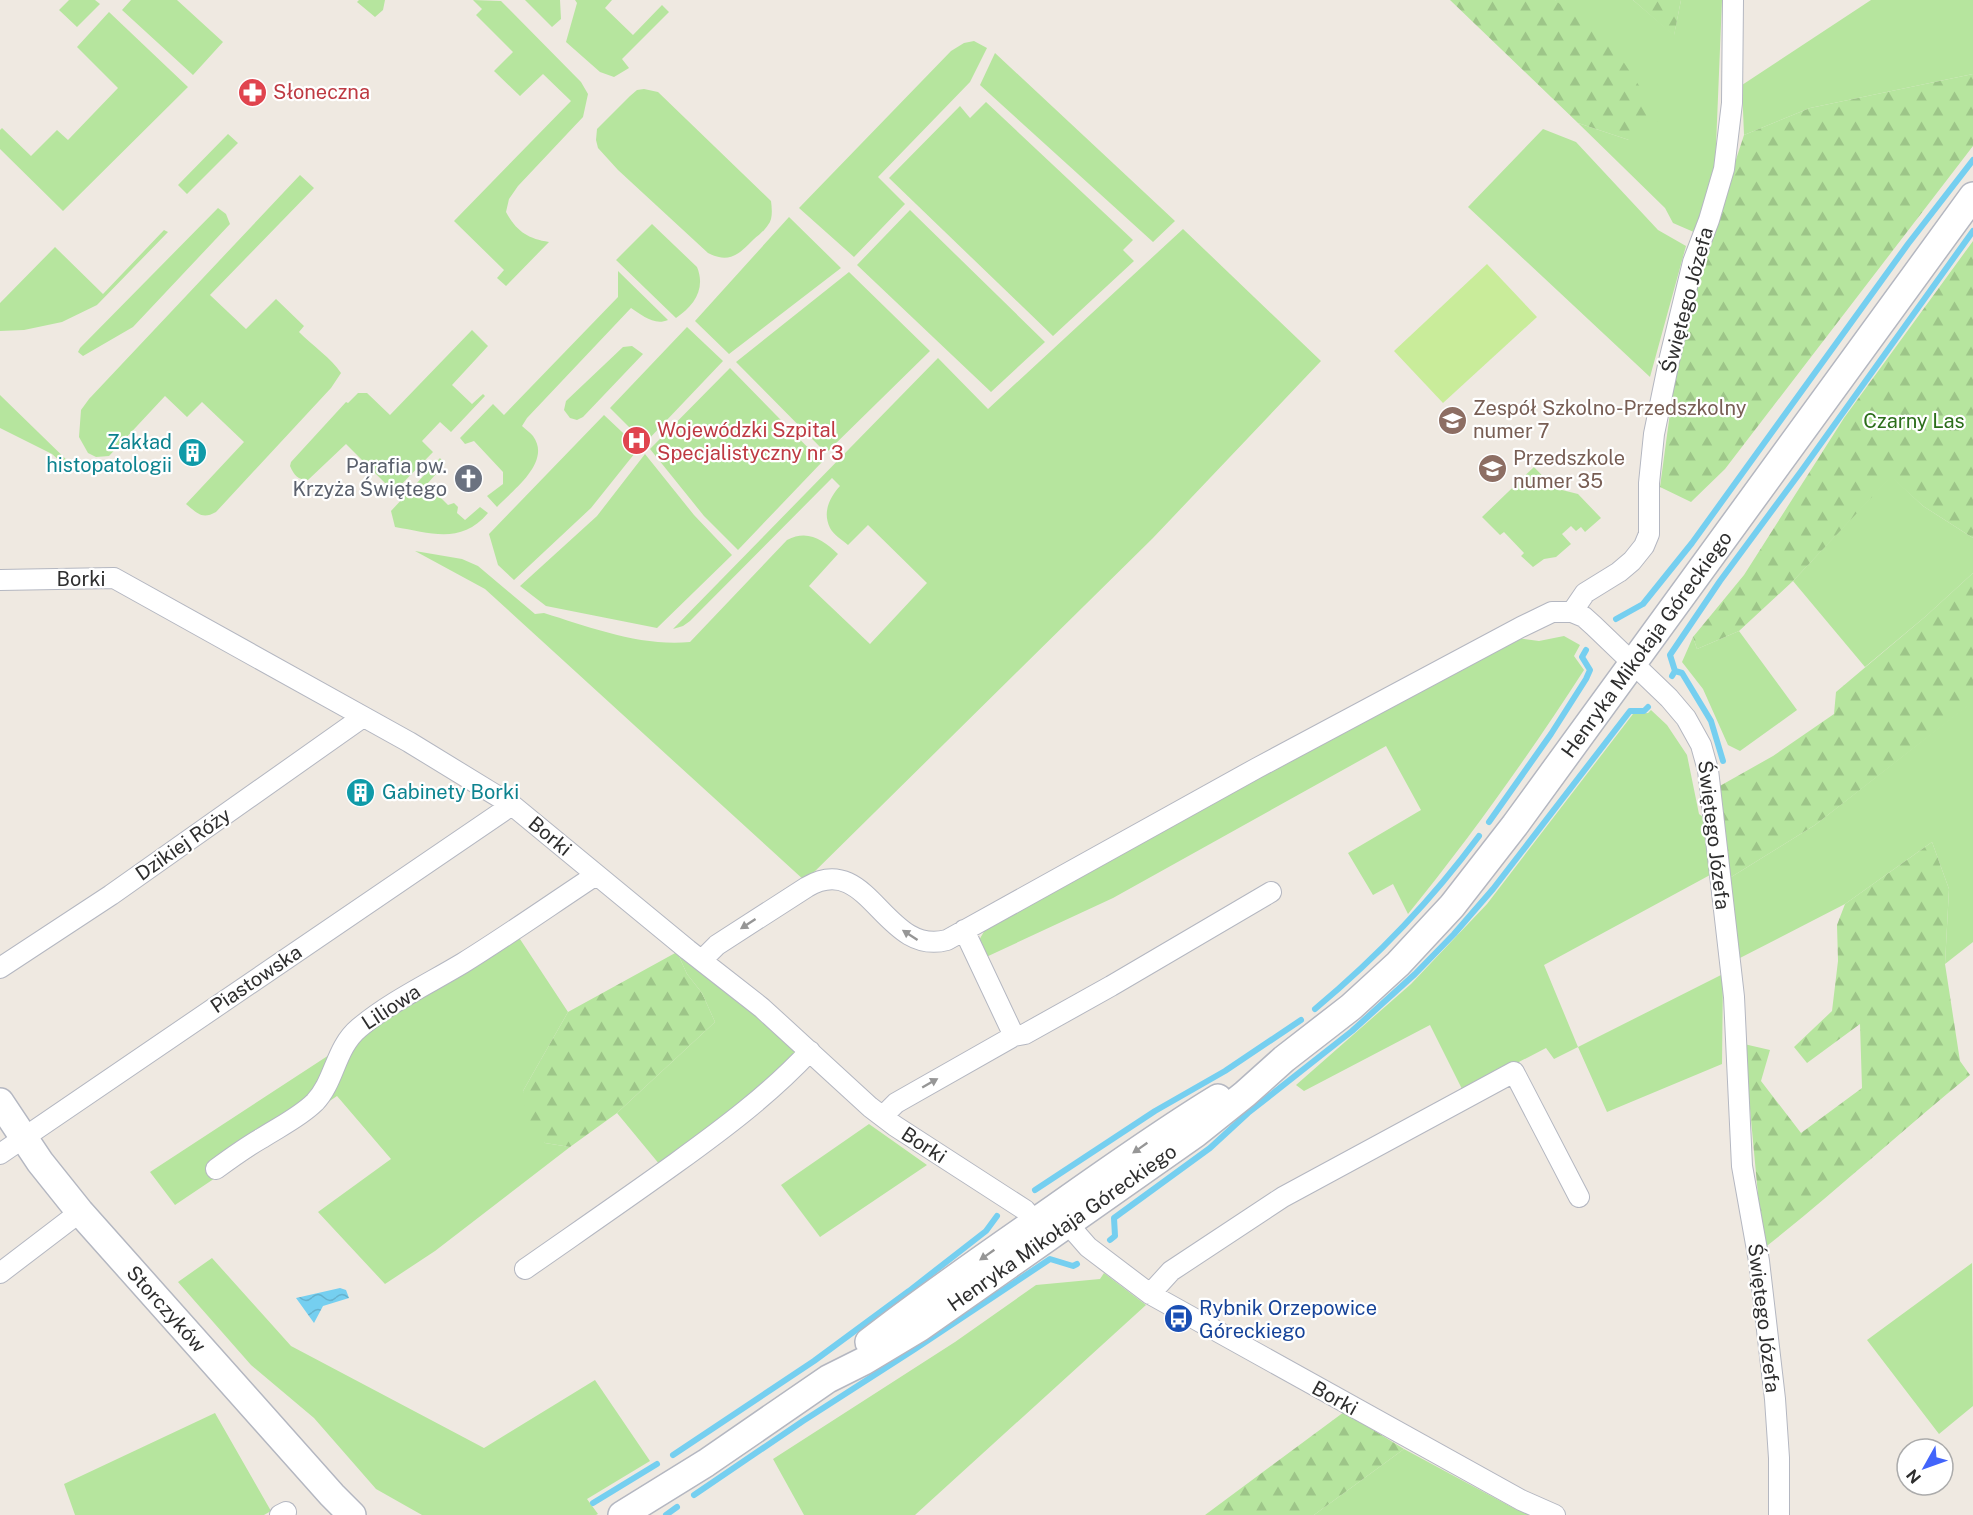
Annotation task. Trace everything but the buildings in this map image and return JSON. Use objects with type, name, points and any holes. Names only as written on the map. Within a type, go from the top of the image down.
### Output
[{"type":"main road","name":"Henryka Mikołaja Góreckiego","points":[[622,1515],[706,1463],[828,1379],[858,1351],[910,1310],[1051,1223],[1179,1122],[1284,1059],[1375,986],[1440,919],[1515,825],[1973,196]]},
{"type":"main road","name":"Storczyków","points":[[0,1102],[80,1212],[350,1513]]},
{"type":"street","name":"Świętego Józefa","points":[[1733,0],[1731,112],[1724,169],[1709,220],[1693,262],[1669,361],[1654,434],[1648,483],[1648,534],[1644,546],[1632,561],[1586,593],[1572,612],[1589,621],[1686,718],[1701,745],[1708,770],[1734,997],[1742,1166],[1759,1261],[1775,1399],[1779,1458],[1779,1515]]},
{"type":"street","name":"Borki","points":[[0,580],[114,578],[410,742],[512,805],[762,1008],[883,1116],[1016,1204],[1051,1223],[1150,1294],[1521,1500],[1555,1515]]},
{"type":"street","points":[[702,960],[717,945],[811,884],[829,878],[840,879],[850,884],[901,929],[921,941],[940,942],[1257,768],[1521,627],[1552,612],[1572,612]]},
{"type":"street","name":"Dzikiej Róży","points":[[0,968],[111,895],[363,717]]},
{"type":"street","name":"Piastowska","points":[[0,1154],[512,805]]},
{"type":"street","name":"Liliowa","points":[[216,1169],[315,1102],[324,1091],[346,1043],[365,1023],[382,1010],[464,963],[597,874]]},
{"type":"street","points":[[883,1116],[896,1103],[1014,1036],[1025,1034],[1112,986],[1271,892]]},
{"type":"street","points":[[964,930],[1014,1036]]},
{"type":"street","points":[[525,1269],[646,1185],[754,1105],[788,1076],[810,1051]]},
{"type":"street","points":[[1150,1294],[1171,1271],[1283,1197],[1514,1072],[1579,1197]]},
{"type":"street","points":[[0,1273],[80,1212]]},
{"type":"green space","points":[[69,0],[95,0],[100,4],[77,27],[59,10]]},
{"type":"green space","points":[[131,0],[177,0],[223,42],[193,75],[122,10]]},
{"type":"green space","points":[[359,0],[385,0],[383,10],[375,17],[357,2]]},
{"type":"green space","points":[[473,0],[501,1],[581,82],[588,94],[583,117],[518,186],[509,199],[506,212],[518,229],[535,239],[549,242],[506,286],[497,278],[504,270],[454,221],[571,101],[543,74],[520,96],[494,71],[513,52],[476,15],[482,9]]},
{"type":"green space","points":[[525,0],[560,0],[561,19],[552,27]]},
{"type":"green space","points":[[575,0],[612,0],[605,8],[633,35],[662,5],[669,12],[622,59],[629,68],[614,77],[600,72],[566,42],[577,3]]},
{"type":"green space","points":[[1450,0],[1555,0],[1613,46],[1661,119],[1629,140],[1578,123]]},
{"type":"green space","points":[[1555,0],[1633,0],[1674,35],[1681,0],[1722,0],[1715,170],[1696,233],[1673,223],[1665,208],[1578,123],[1629,140]]},
{"type":"green space","points":[[1633,0],[1681,0],[1674,36]]},
{"type":"green space","points":[[1871,0],[1973,0],[1973,74],[1810,108],[1744,135],[1742,85]]},
{"type":"green space","points":[[109,12],[188,87],[63,211],[0,149],[0,130],[2,128],[31,156],[57,130],[68,140],[118,88],[77,47]]},
{"type":"green space","points":[[974,41],[987,48],[970,82],[878,177],[905,204],[854,257],[799,208],[951,51],[964,43]]},
{"type":"green space","points":[[995,53],[1175,221],[1153,242],[980,85]]},
{"type":"green space","points":[[1973,74],[1973,146],[1725,469],[1691,502],[1660,487],[1674,383],[1699,273],[1744,135],[1810,108]]},
{"type":"green space","points":[[637,90],[658,92],[771,201],[770,223],[734,256],[722,258],[708,253],[618,170],[598,148],[597,129]]},
{"type":"green space","points":[[986,102],[1133,240],[1123,250],[1134,261],[1053,336],[889,178],[960,106],[970,118]]},
{"type":"green space","points":[[1543,129],[1576,142],[1658,230],[1686,246],[1650,377],[1468,207]]},
{"type":"green space","points":[[228,134],[238,143],[187,194],[178,185]]},
{"type":"green space","points":[[300,175],[314,188],[210,295],[246,329],[276,299],[304,326],[299,332],[341,373],[331,388],[216,512],[203,515],[186,504],[244,442],[202,402],[187,417],[165,396],[109,456],[96,457],[88,453],[79,437],[81,410]]},
{"type":"green space","points":[[218,208],[226,214],[230,224],[133,327],[83,356],[78,352],[80,348]]},
{"type":"green space","points":[[910,210],[1045,342],[991,392],[857,265]]},
{"type":"green space","points":[[789,217],[841,268],[729,354],[695,321]]},
{"type":"green space","points":[[652,224],[697,267],[700,283],[697,296],[676,318],[616,260]]},
{"type":"green space","points":[[1183,229],[1321,361],[1153,538],[805,881],[485,589],[415,551],[462,559],[478,566],[535,614],[544,613],[635,639],[672,643],[690,642],[787,540],[808,536],[827,544],[838,554],[809,586],[870,644],[927,583],[868,525],[848,545],[833,532],[828,522],[827,511],[830,500],[840,486],[832,478],[690,621],[673,629],[938,358],[988,409]]},
{"type":"green space","points":[[164,230],[168,232],[97,305],[62,322],[24,330],[0,331],[0,303],[55,247],[103,294]]},
{"type":"green space","name":"Czarny Las","points":[[1973,241],[1973,538],[1923,506],[1891,477],[1793,581],[1739,631],[1697,649],[1693,637],[1744,575],[1844,418]]},
{"type":"green space","points":[[1487,264],[1537,317],[1443,403],[1394,351]]},
{"type":"green space","points":[[618,271],[668,320],[653,321],[631,308],[527,418],[522,426],[533,436],[538,446],[538,456],[528,475],[497,507],[487,496],[503,484],[503,472],[474,441],[465,444],[460,438],[493,404],[504,415],[618,297]]},
{"type":"green space","points":[[849,272],[930,351],[826,453],[736,362]]},
{"type":"green space","points":[[687,327],[723,361],[645,443],[610,408]]},
{"type":"green space","points":[[472,330],[488,346],[452,385],[472,404],[483,394],[485,396],[451,432],[440,422],[422,441],[433,452],[394,492],[346,444],[308,480],[299,478],[295,474],[290,466],[291,462],[346,402],[348,403],[358,393],[367,393],[390,415]]},
{"type":"green space","points":[[632,346],[643,354],[583,417],[577,420],[570,418],[564,410],[566,401],[623,347]]},
{"type":"green space","points":[[730,368],[822,462],[738,550],[704,516],[650,449]]},
{"type":"green space","points":[[0,395],[76,469],[72,472],[52,454],[0,428]]},
{"type":"green space","points":[[604,415],[639,448],[591,508],[514,580],[498,565],[489,534]]},
{"type":"green space","points":[[645,454],[694,515],[732,555],[657,628],[546,606],[520,586],[597,516]]},
{"type":"green space","points":[[440,458],[445,464],[427,484],[448,505],[454,503],[458,507],[457,513],[465,520],[480,507],[488,513],[467,530],[456,533],[433,534],[395,527],[391,511]]},
{"type":"green space","points":[[1534,467],[1554,488],[1578,494],[1601,518],[1585,532],[1581,527],[1576,531],[1571,526],[1562,534],[1571,544],[1556,557],[1544,559],[1533,567],[1521,556],[1524,553],[1504,532],[1500,535],[1482,517]]},
{"type":"green space","points":[[1891,476],[1923,506],[1973,538],[1973,573],[1865,667],[1793,581]]},
{"type":"green space","points":[[1973,573],[1973,702],[1815,825],[1728,879],[1727,848],[1718,787],[1773,756],[1834,714],[1836,692]]},
{"type":"green space","points":[[1739,631],[1797,710],[1740,751],[1728,745],[1703,689],[1682,662],[1693,637],[1697,649]]},
{"type":"green space","points":[[1564,636],[1580,645],[1574,656],[1584,670],[1499,794],[1408,914],[1393,884],[1373,895],[1348,853],[1421,810],[1386,746],[1113,898],[984,958],[978,942],[986,928],[1052,890],[1517,638],[1539,641]]},
{"type":"green space","points":[[1973,701],[1973,942],[1945,964],[1949,889],[1932,842],[1845,904],[1738,959],[1728,879],[1815,825]]},
{"type":"green space","points":[[1651,710],[1667,725],[1687,755],[1699,814],[1707,820],[1710,875],[1544,965],[1578,1047],[1554,1059],[1546,1048],[1463,1091],[1430,1025],[1304,1091],[1296,1085],[1411,984],[1487,904],[1633,714],[1648,713]]},
{"type":"green space","points":[[1932,842],[1949,889],[1945,964],[1960,1061],[1970,1075],[1763,1249],[1744,1044],[1770,1050],[1761,1081],[1801,1133],[1862,1088],[1860,1024],[1807,1063],[1794,1047],[1832,1011],[1838,961],[1837,925],[1845,904]]},
{"type":"green space","points":[[516,933],[568,1012],[523,1091],[545,1143],[570,1147],[435,1251],[385,1284],[318,1212],[391,1159],[337,1096],[175,1205],[150,1172]]},
{"type":"green space","points":[[677,952],[754,1011],[801,1053],[754,1096],[660,1165],[617,1113],[715,1022],[702,993],[687,974]]},
{"type":"green space","points":[[677,952],[687,974],[702,993],[715,1022],[617,1113],[570,1147],[545,1143],[526,1119],[523,1091],[568,1012]]},
{"type":"green space","points":[[1723,974],[1722,1064],[1607,1112],[1578,1047]]},
{"type":"green space","points":[[869,1124],[927,1165],[820,1237],[781,1185]]},
{"type":"green space","points":[[212,1258],[291,1346],[484,1448],[595,1380],[650,1461],[587,1499],[598,1514],[596,1515],[422,1515],[376,1489],[314,1418],[251,1365],[178,1282]]},
{"type":"green space","points":[[1972,1263],[1973,1406],[1939,1434],[1867,1340]]},
{"type":"green space","points":[[1104,1273],[1146,1305],[915,1515],[804,1515],[773,1459],[955,1342],[1036,1285],[1100,1279]]},
{"type":"green space","points":[[1344,1412],[1404,1449],[1314,1515],[1205,1515]]},
{"type":"green space","points":[[215,1413],[271,1511],[264,1515],[75,1515],[64,1484]]},
{"type":"green space","points":[[1404,1449],[1517,1510],[1525,1507],[1542,1515],[1314,1515]]},
{"type":"water","points":[[340,1288],[346,1290],[349,1298],[323,1306],[314,1323],[296,1298]]},
{"type":"waterway","points":[[1616,619],[1643,604],[1692,543],[1908,244],[1973,160]]},
{"type":"waterway","points":[[1672,676],[1675,671],[1670,655],[1720,581],[1973,231]]},
{"type":"waterway","points":[[1489,822],[1551,734],[1586,679],[1590,670],[1582,657],[1586,650]]},
{"type":"waterway","points":[[1675,671],[1682,673],[1711,721],[1723,761]]},
{"type":"waterway","points":[[1110,1240],[1115,1236],[1114,1218],[1210,1148],[1248,1113],[1352,1031],[1415,974],[1493,889],[1630,711],[1644,711],[1648,707]]},
{"type":"waterway","points":[[1315,1009],[1360,970],[1402,928],[1479,836]]},
{"type":"waterway","points":[[1035,1190],[1155,1111],[1225,1071],[1301,1020]]},
{"type":"waterway","points":[[673,1455],[814,1361],[909,1291],[986,1231],[997,1216]]},
{"type":"waterway","points":[[694,1495],[1050,1259],[1073,1266],[1077,1264]]},
{"type":"waterway","points":[[593,1503],[657,1464]]},
{"type":"waterway","points":[[666,1515],[677,1507]]},
{"type":"place","name":"Słoneczna","points":[[252,92]]},
{"type":"place","name":"Zespół Szkolno-Przedszkolny numer 7","points":[[1452,420]]},
{"type":"place","name":"Wojewódzki Szpital Specjalistyczny nr 3","points":[[636,441]]},
{"type":"place","name":"Zakład histopatologii","points":[[193,453]]},
{"type":"place","name":"Przedszkole numer 35","points":[[1492,469]]},
{"type":"place","name":"Parafia pw. Krzyża Świętego","points":[[468,478]]},
{"type":"place","name":"Gabinety Borki","points":[[361,792]]},
{"type":"place","name":"Rybnik Orzepowice Góreckiego","points":[[1178,1319]]}]
